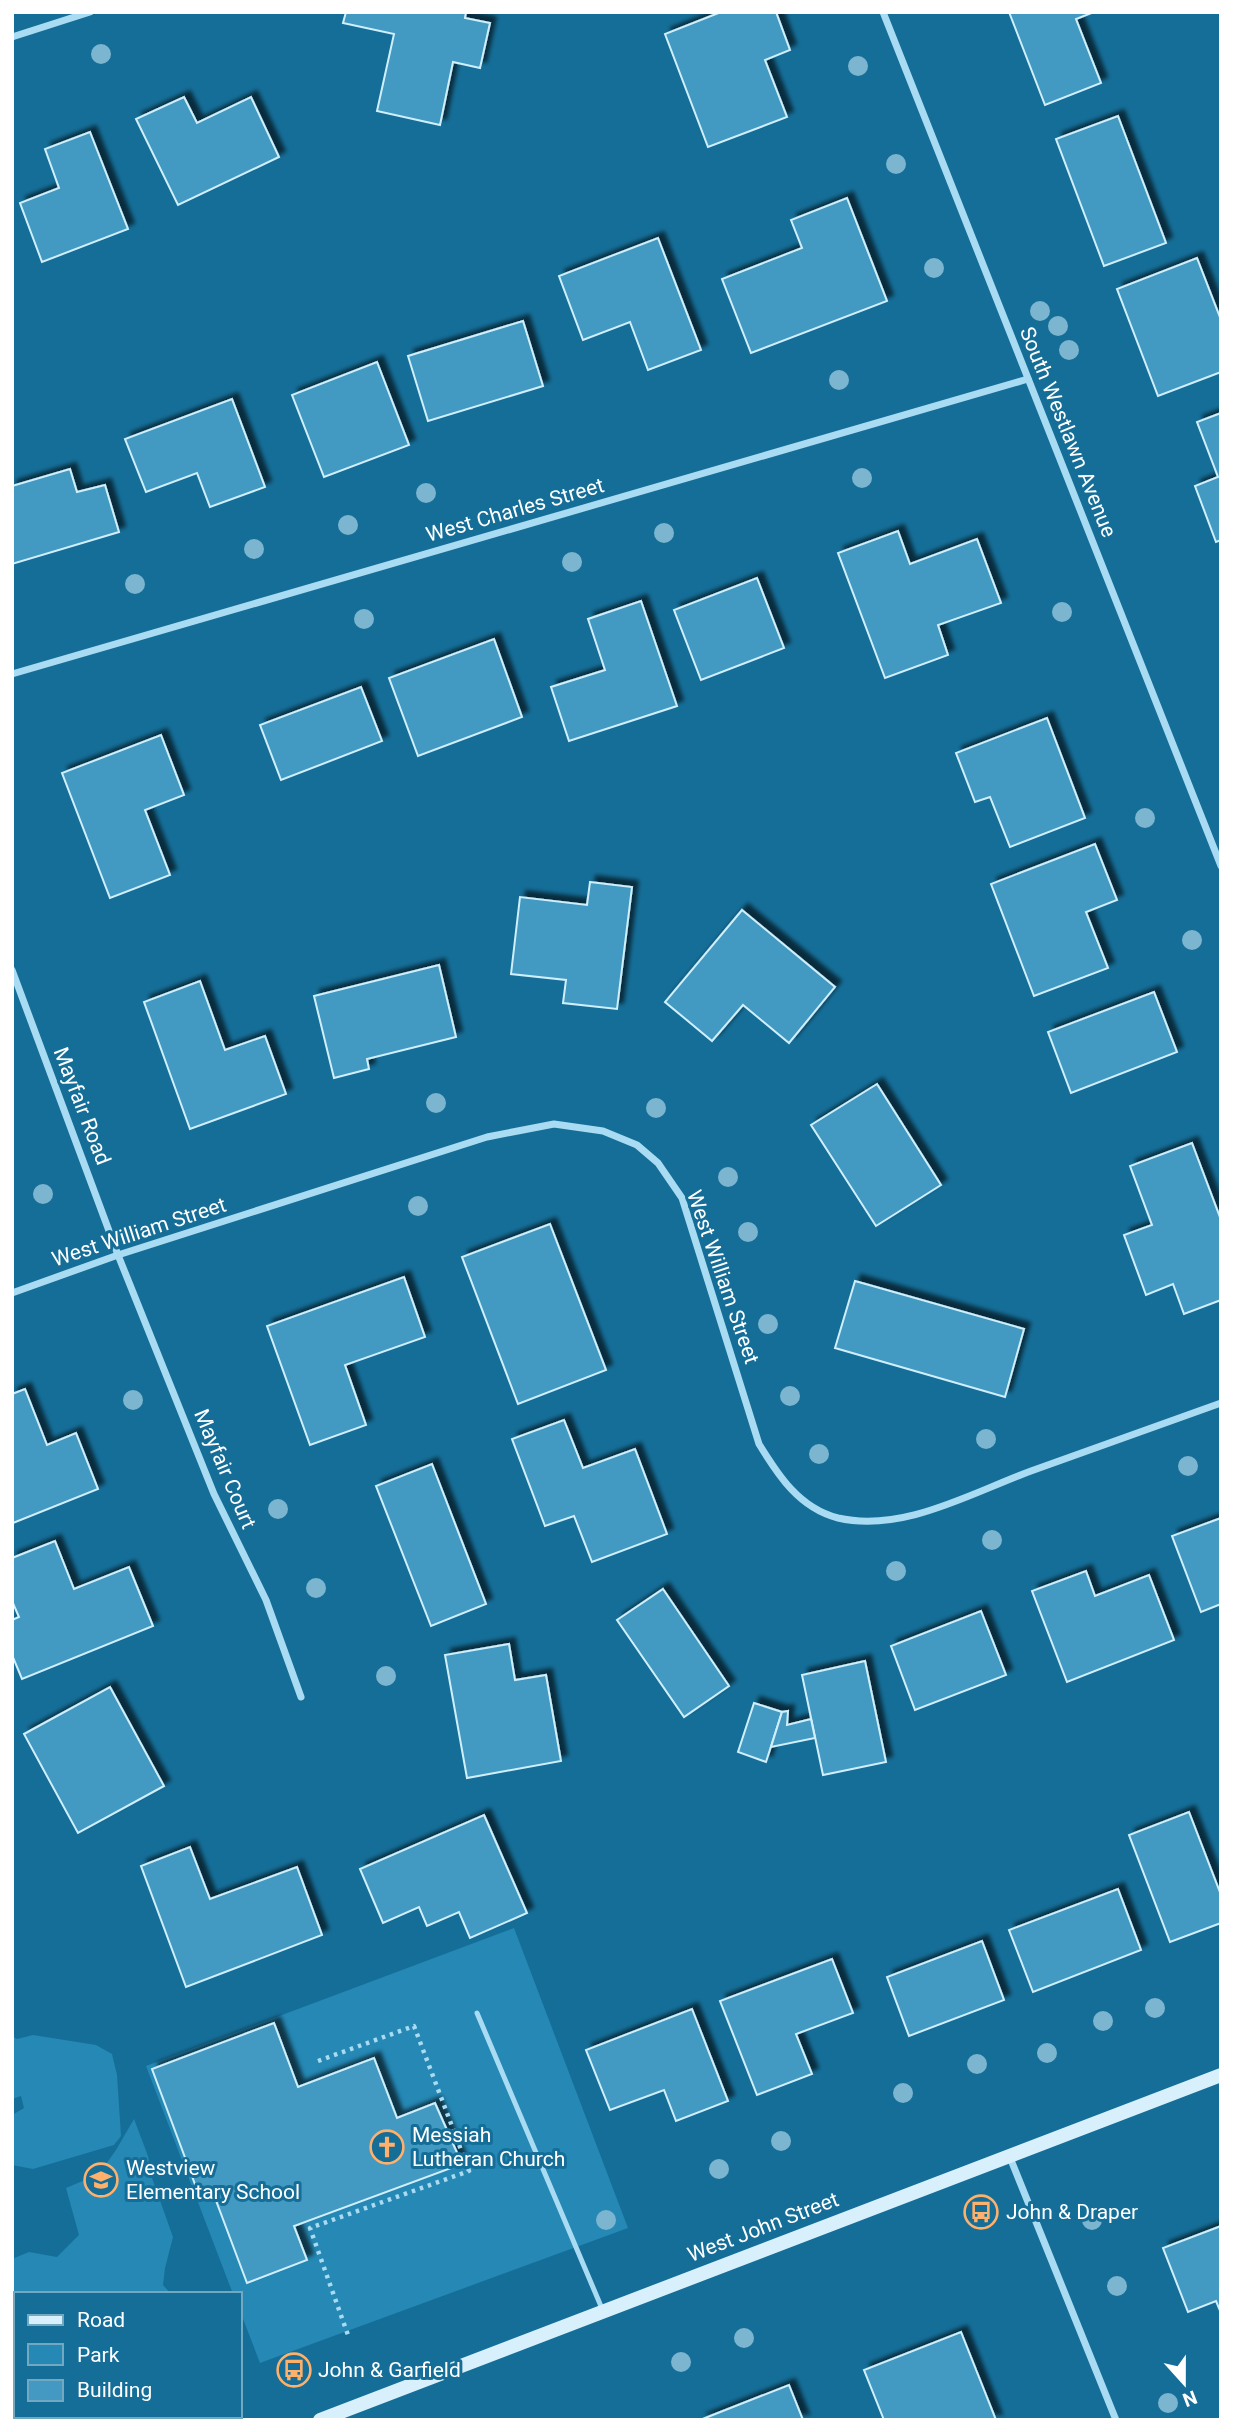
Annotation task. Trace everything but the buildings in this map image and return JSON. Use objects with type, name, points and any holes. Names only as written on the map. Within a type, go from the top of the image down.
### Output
[{"type":"street","points":[[12,37],[90,12]]},
{"type":"street","name":"South Westlawn Avenue","points":[[883,12],[1221,866]]},
{"type":"street","name":"West Charles Street","points":[[12,674],[1028,379]]},
{"type":"street","name":"Mayfair Road","points":[[12,970],[118,1255]]},
{"type":"street","name":"West William Street","points":[[12,1293],[118,1255],[487,1137],[554,1124],[603,1131],[637,1145],[658,1163],[682,1198],[759,1444],[781,1479],[805,1503],[836,1517],[870,1522],[906,1517],[957,1501],[1007,1480],[1221,1403]]},
{"type":"street","name":"Mayfair Court","points":[[118,1255],[214,1494],[266,1600],[302,1697]]},
{"type":"street","name":"West John Street","points":[[320,2420],[1221,2075]]},
{"type":"street","points":[[1009,2155],[1116,2420]]},
{"type":"lane","points":[[477,2013],[603,2311]]},
{"type":"path","points":[[318,2061],[414,2026],[469,2171],[310,2228],[349,2338]]},
{"type":"green space","name":"Messiah Lutheran Church","points":[[514,1928],[628,2228],[260,2363],[242,2316],[242,2292],[232,2292],[146,2066]],"holes":[[[273,2023],[298,2087],[374,2059],[397,2118],[435,2103],[462,2164],[294,2226],[307,2260],[247,2283],[212,2190],[199,2195],[152,2069]]]},
{"type":"green space","points":[[33,2035],[96,2045],[112,2054],[117,2075],[121,2136],[114,2145],[33,2169],[12,2165],[12,2115],[24,2108],[21,2096],[12,2099],[12,2036],[17,2039]]},
{"type":"green space","points":[[134,2119],[173,2237],[163,2285],[169,2292],[14,2292],[12,2320],[12,2259],[29,2252],[57,2257],[79,2235],[66,2188],[99,2174]]},
{"type":"place","name":"Messiah Lutheran Church","points":[[387,2147]]},
{"type":"place","name":"Westview Elementary School","points":[[101,2180]]},
{"type":"place","name":"John & Draper","points":[[981,2212]]},
{"type":"place","name":"John & Garfield","points":[[294,2370]]}]
